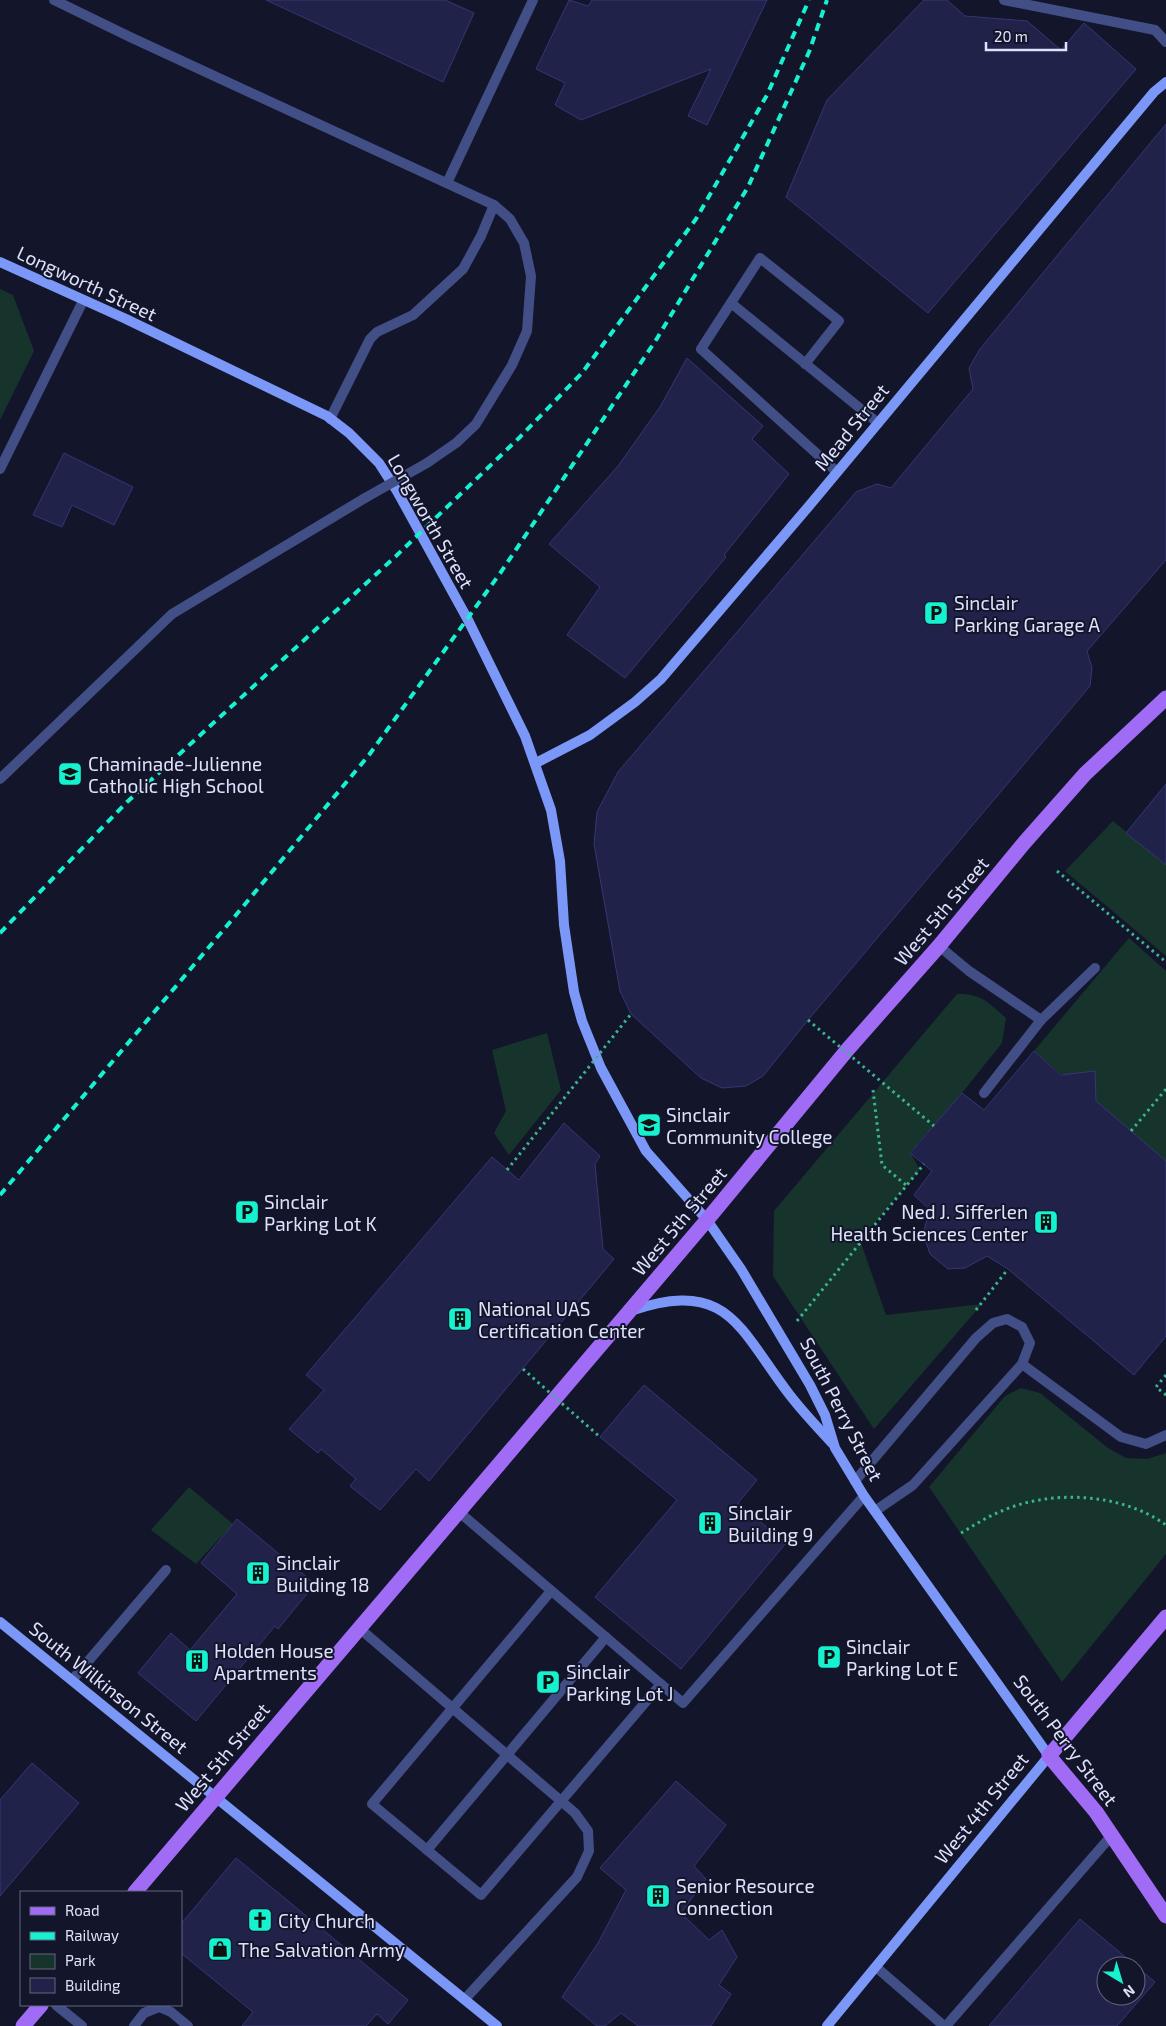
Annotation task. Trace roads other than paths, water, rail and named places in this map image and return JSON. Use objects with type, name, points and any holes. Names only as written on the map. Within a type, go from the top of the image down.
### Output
[{"type":"main road","name":"West 5th Street","points":[[136,1891],[706,1220],[848,1049],[939,946],[1007,864],[1085,774],[1166,698]]},
{"type":"main road","name":"West 4th Street","points":[[1049,1756],[1166,1617]]},
{"type":"main road","name":"South Perry Street","points":[[1049,1756],[1096,1812],[1166,1916]]},
{"type":"main road","points":[[23,2026],[40,2006]]},
{"type":"street","points":[[0,779],[172,614],[364,498],[428,463],[456,443],[476,424],[512,365],[527,330],[531,276],[524,243],[510,219],[494,205],[130,38],[54,0]]},
{"type":"street","points":[[447,183],[533,0]]},
{"type":"street","points":[[1004,0],[1154,30],[1166,42]]},
{"type":"street","name":"Mead Street","points":[[536,763],[590,735],[635,702],[661,678],[837,472],[1154,92],[1166,82]]},
{"type":"street","points":[[330,419],[370,339],[376,332],[413,315],[463,269],[481,236],[494,205]]},
{"type":"street","points":[[805,364],[839,320],[760,258],[701,349],[837,472]]},
{"type":"street","name":"Longworth Street","points":[[0,262],[126,319],[330,419],[349,433],[379,462],[468,620],[525,736],[536,763],[551,810],[558,852],[564,925],[571,974]]},
{"type":"street","points":[[0,469],[83,301]]},
{"type":"street","points":[[731,303],[878,422]]},
{"type":"street","points":[[939,946],[969,971],[1041,1020]]},
{"type":"street","points":[[984,1093],[1041,1020],[1094,968]]},
{"type":"street","name":"South Perry Street","points":[[571,974],[582,1021],[601,1068],[646,1151],[706,1220],[740,1269],[810,1385],[825,1415],[836,1448],[864,1496],[1049,1756]]},
{"type":"street","points":[[629,1311],[657,1302],[681,1299],[707,1304],[728,1315],[735,1320],[789,1394],[836,1448]]},
{"type":"street","points":[[855,1481],[976,1338],[993,1323],[1007,1319],[1022,1327],[1030,1342],[1022,1364],[913,1485],[875,1511]]},
{"type":"street","points":[[1022,1364],[1121,1437],[1146,1444],[1166,1435]]},
{"type":"street","points":[[459,1512],[683,1703],[864,1496]]},
{"type":"street","points":[[73,1679],[166,1570]]},
{"type":"street","points":[[552,1591],[372,1804],[482,1895],[661,1684]]},
{"type":"street","name":"South Wilkinson Street","points":[[0,1622],[216,1795],[497,2026]]},
{"type":"street","points":[[359,1628],[562,1801],[575,1813],[588,1831],[589,1851],[577,1877],[465,1999]]},
{"type":"street","points":[[427,1850],[606,1637]]},
{"type":"street","name":"West 4th Street","points":[[827,2026],[1049,1756]]},
{"type":"street","points":[[876,1967],[945,2026],[1112,1836]]},
{"type":"street","points":[[57,2006],[82,2026]]},
{"type":"street","points":[[134,2026],[144,2013],[159,2007],[171,2012],[188,2026]]},
{"type":"railway","points":[[0,933],[127,802],[396,556],[520,437],[582,373],[696,219],[767,95],[809,0]]},
{"type":"railway","points":[[0,1195],[369,755],[501,572],[656,340],[748,187],[809,52],[827,0]]},
{"type":"place","name":"Sinclair Parking Garage A","points":[[936,613]]},
{"type":"place","name":"Chaminade-Julienne Catholic High School","points":[[70,774]]},
{"type":"place","name":"Sinclair Community College","points":[[649,1125]]},
{"type":"place","name":"Sinclair Parking Lot K","points":[[247,1212]]},
{"type":"place","name":"Ned J. Sifferlen Health Sciences Center","points":[[1046,1222]]},
{"type":"place","name":"National UAS Certification Center","points":[[460,1319]]},
{"type":"place","name":"Sinclair Building 9","points":[[710,1523]]},
{"type":"place","name":"Sinclair Building 18","points":[[258,1573]]},
{"type":"place","name":"Sinclair Parking Lot E","points":[[829,1657]]},
{"type":"place","name":"Holden House Apartments","points":[[197,1661]]},
{"type":"place","name":"Sinclair Parking Lot J","points":[[548,1682]]},
{"type":"place","name":"Senior Resource Connection","points":[[658,1896]]},
{"type":"place","name":"City Church","points":[[260,1920]]},
{"type":"place","name":"The Salvation Army","points":[[220,1949]]}]
